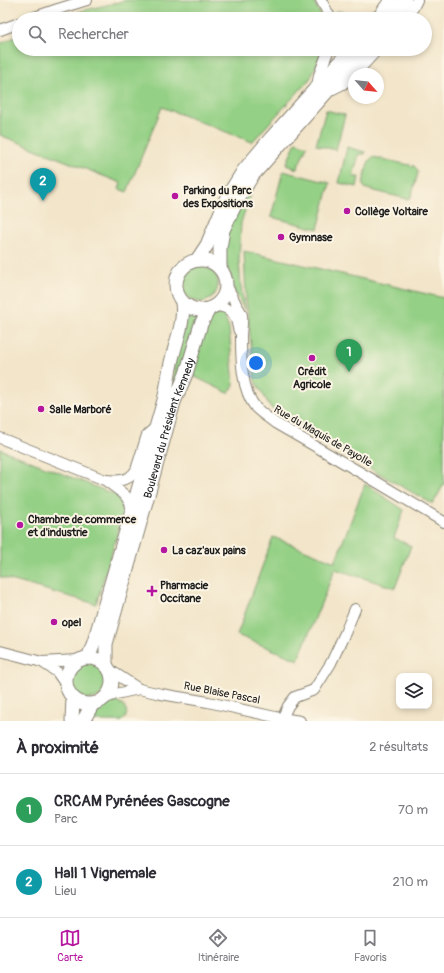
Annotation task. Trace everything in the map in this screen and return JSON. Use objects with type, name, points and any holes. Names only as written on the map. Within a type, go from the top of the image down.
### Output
[{"type":"main road","points":[[383,12],[391,0]]},
{"type":"main road","points":[[396,12],[405,0]]},
{"type":"main road","points":[[220,268],[220,248],[223,230],[236,200],[252,176],[322,89],[346,56]]},
{"type":"main road","points":[[198,260],[207,245],[228,196],[244,170],[271,138],[357,56]]},
{"type":"main road","points":[[206,260],[214,263],[220,268],[224,275],[226,285],[222,299],[212,308],[197,310],[182,303],[178,298],[175,281],[183,267],[190,262],[206,260]]},
{"type":"main road","name":"Boulevard du Président Kennedy","points":[[82,659],[94,642],[157,426],[165,396],[168,374],[182,321],[182,303]]},
{"type":"main road","name":"Boulevard du Président Kennedy","points":[[108,667],[106,644],[174,402],[186,374],[201,324],[212,308]]},
{"type":"main road","points":[[94,658],[100,660],[108,667],[113,684],[106,698],[92,705],[85,704],[78,702],[68,692],[66,677],[70,667],[82,659],[94,658]]},
{"type":"main road","points":[[72,721],[73,698]]},
{"type":"main road","points":[[83,721],[92,705]]},
{"type":"street","points":[[49,12],[87,0]]},
{"type":"street","points":[[321,0],[327,12]]},
{"type":"street","points":[[410,12],[417,0]]},
{"type":"street","points":[[0,30],[12,26]]},
{"type":"street","points":[[326,56],[319,75],[322,89],[343,84],[348,79]]},
{"type":"street","points":[[360,68],[371,56]]},
{"type":"street","name":"Rue du Maquis de Payolle","points":[[226,285],[241,312],[242,365],[246,387],[256,408],[265,416],[444,522]]},
{"type":"street","name":"Rue du Maquis de Payolle","points":[[212,308],[219,306],[223,307],[234,315],[241,335]]},
{"type":"street","points":[[105,480],[121,481],[133,475],[147,435],[157,426]]},
{"type":"street","points":[[0,438],[105,480],[125,495],[130,503],[132,511]]},
{"type":"street","points":[[281,719],[295,697],[314,690],[331,663],[355,608]]},
{"type":"street","points":[[0,651],[42,662],[82,659]]},
{"type":"street","points":[[42,662],[57,672],[66,685]]},
{"type":"street","name":"Rue Blaise Pascal","points":[[108,667],[139,688],[281,719],[300,721]]},
{"type":"street","name":"Rue Blaise Pascal","points":[[106,698],[139,688]]},
{"type":"green space","points":[[127,0],[313,0],[319,12],[79,12]]},
{"type":"green space","points":[[375,8],[374,12],[366,12]]},
{"type":"green space","points":[[12,38],[12,56],[321,56],[310,79],[252,142],[162,107],[127,192],[119,189],[121,183],[0,135],[0,44]]},
{"type":"green space","points":[[326,110],[345,115],[336,150],[316,145]]},
{"type":"green space","points":[[296,142],[307,146],[297,169],[286,165]]},
{"type":"green space","points":[[347,147],[365,152],[365,154],[359,154],[353,177],[359,177],[357,187],[339,183]]},
{"type":"green space","points":[[373,157],[414,166],[417,169],[418,173],[410,198],[407,199],[364,187],[363,184],[366,169]]},
{"type":"green space","points":[[283,171],[330,183],[318,229],[271,217]]},
{"type":"green space","points":[[253,186],[241,223],[239,261],[245,311],[233,288],[232,279],[224,260],[227,232],[238,208]]},
{"type":"green space","points":[[244,251],[444,298],[444,484],[433,504],[376,472],[271,408],[255,381],[246,298]]},
{"type":"green space","points":[[200,266],[210,269],[215,274],[218,284],[215,294],[210,299],[200,302],[190,299],[185,294],[182,284],[185,274],[190,269]]},
{"type":"green space","points":[[187,311],[195,315],[199,315],[173,394],[174,366]]},
{"type":"green space","points":[[223,313],[229,328],[234,386],[228,393],[189,374],[199,337],[211,316]]},
{"type":"green space","points":[[0,449],[116,495],[123,502],[124,512],[96,604],[0,577]]},
{"type":"green space","points":[[365,484],[404,510],[394,538],[411,546],[395,588],[335,569],[298,660],[237,635],[273,537],[335,562]]},
{"type":"green space","points":[[89,663],[99,666],[104,671],[107,681],[104,691],[99,696],[89,699],[79,696],[74,691],[71,681],[74,671],[79,666]]},
{"type":"green space","points":[[109,702],[116,702],[125,707],[127,713],[125,719],[122,721],[90,721],[95,713]]},
{"type":"place","name":"Parking du Parc des Expositions","points":[[175,196]]},
{"type":"place","name":"Hall 1 Vignemale","points":[[43,201]]},
{"type":"place","name":"Collège Voltaire","points":[[347,211]]},
{"type":"place","name":"Gymnase","points":[[281,237]]},
{"type":"place","name":"Crédit Agricole","points":[[312,358]]},
{"type":"place","name":"CRCAM Pyrénées Gascogne","points":[[349,372]]},
{"type":"place","name":"Salle Marboré","points":[[41,409]]},
{"type":"place","name":"Chambre de commerce et d'industrie","points":[[20,525]]},
{"type":"place","name":"La caz'aux pains","points":[[164,550]]},
{"type":"place","name":"Pharmacie Occitane","points":[[152,591]]},
{"type":"place","name":"opel","points":[[54,622]]}]
